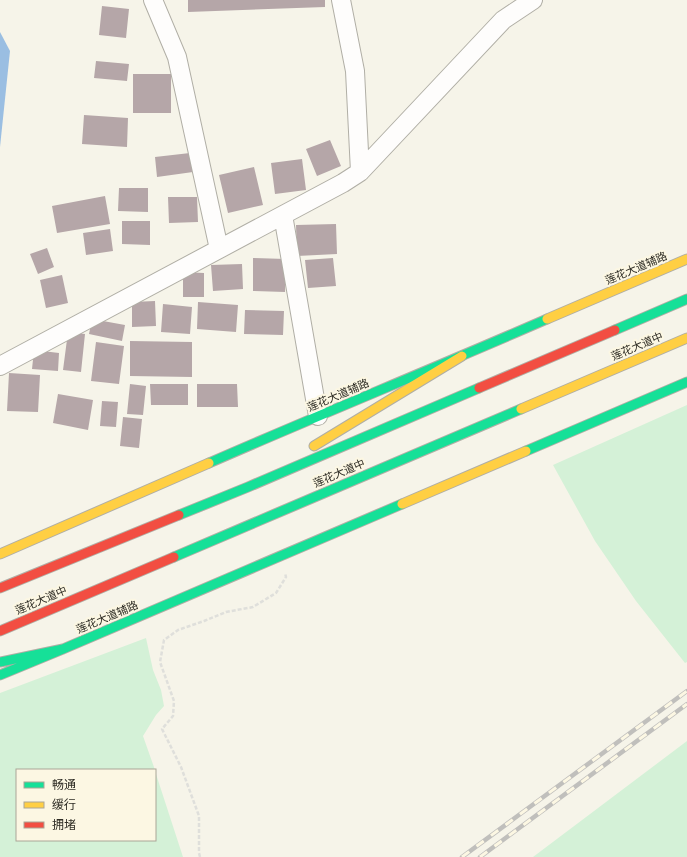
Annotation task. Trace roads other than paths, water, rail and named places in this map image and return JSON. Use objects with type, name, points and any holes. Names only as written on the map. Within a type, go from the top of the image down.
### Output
[{"type":"main road","name":"莲花大道辅路","points":[[0,554],[318,416],[687,259]]},
{"type":"main road","name":"莲花大道中","points":[[0,588],[248,487],[687,300]]},
{"type":"main road","name":"莲花大道中","points":[[0,631],[687,338]]},
{"type":"main road","points":[[248,487],[462,356]]},
{"type":"main road","name":"莲花大道辅路","points":[[0,675],[687,382]]},
{"type":"main road","points":[[0,662],[63,649]]},
{"type":"street","points":[[153,0],[177,57],[219,249]]},
{"type":"street","points":[[341,0],[355,71],[360,172]]},
{"type":"street","points":[[0,366],[343,183],[360,172],[503,20],[533,0]]},
{"type":"street","points":[[283,215],[318,416]]},
{"type":"water","points":[[0,32],[10,51],[0,147]]},
{"type":"railway","points":[[462,857],[687,691]]},
{"type":"railway","points":[[480,857],[687,704]]}]
